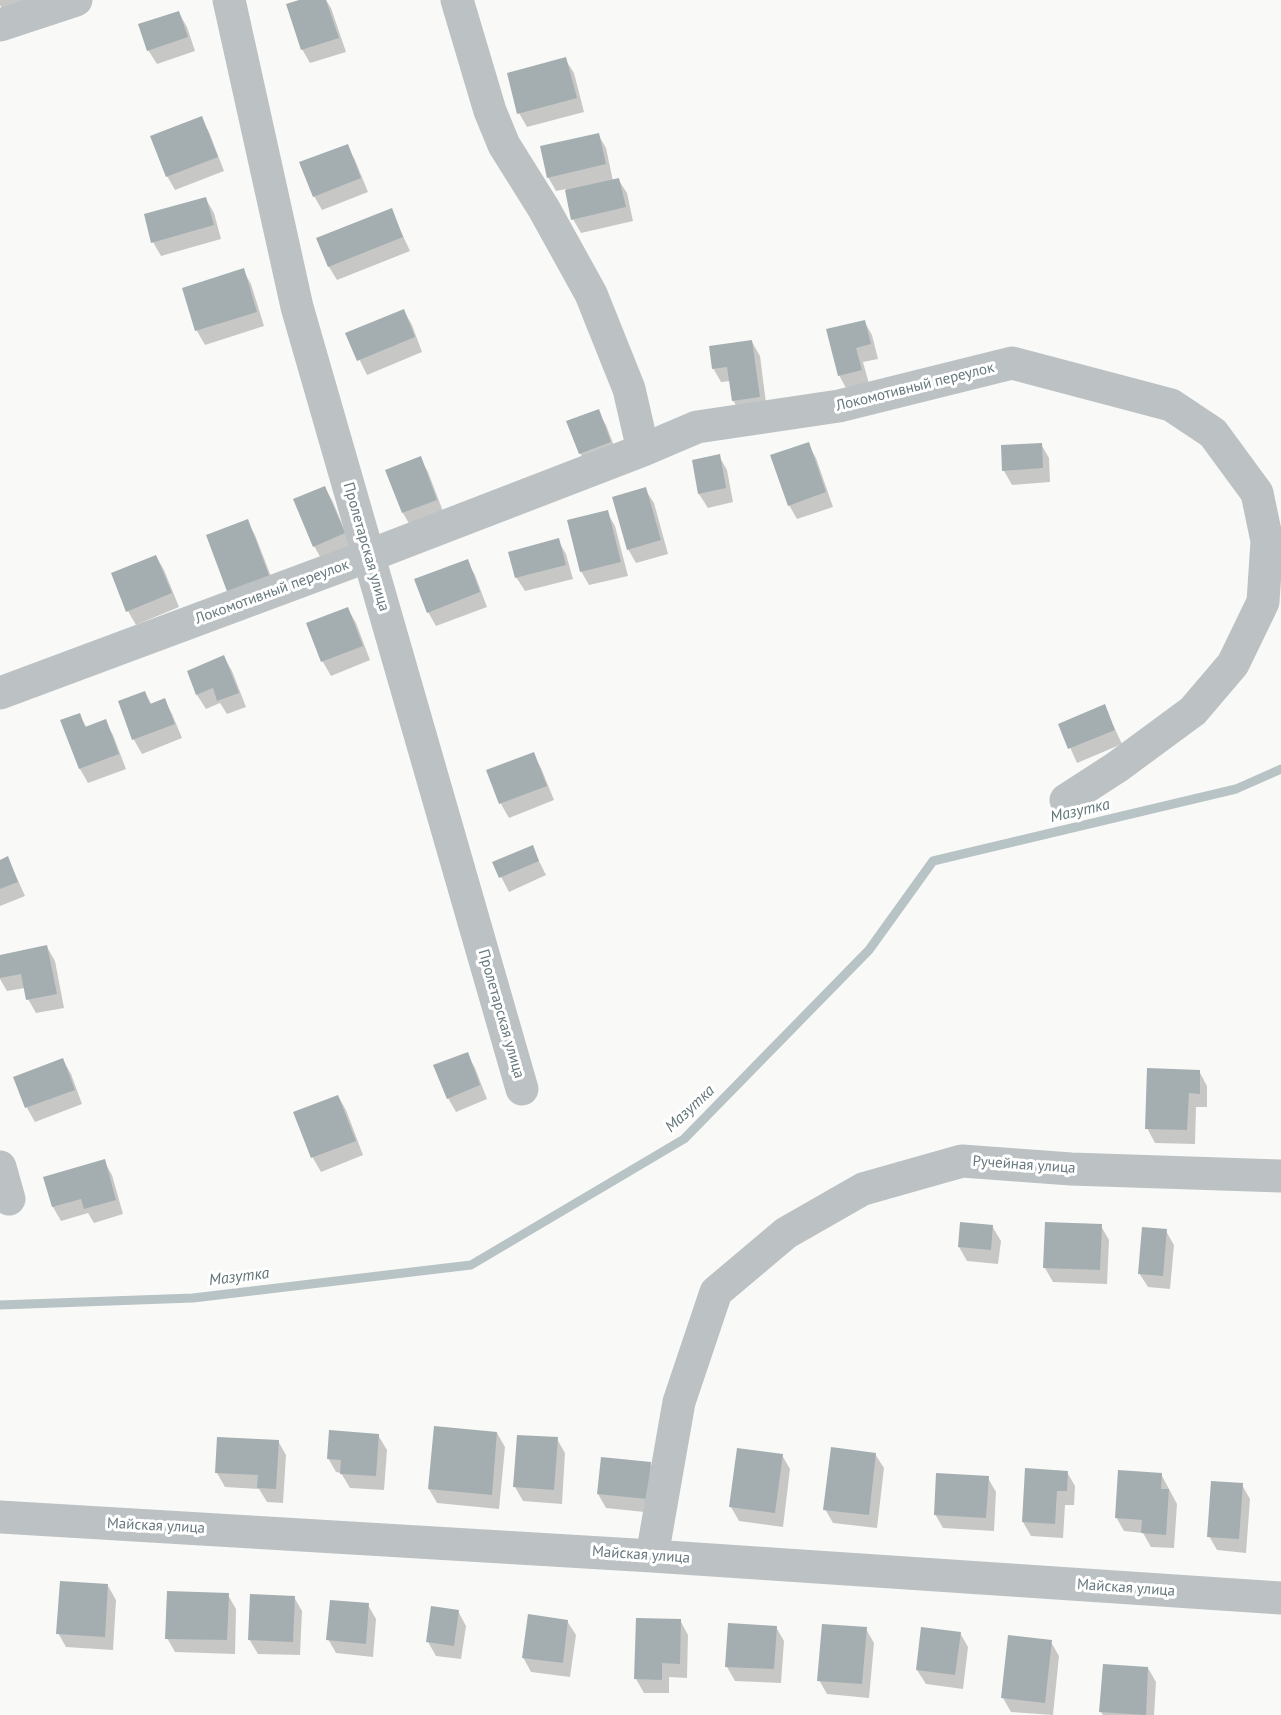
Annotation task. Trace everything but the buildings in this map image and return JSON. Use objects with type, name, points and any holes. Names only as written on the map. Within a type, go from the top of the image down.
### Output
[{"type":"street","points":[[0,25],[76,0]]},
{"type":"street","name":"Пролетарская улица","points":[[229,0],[297,307],[522,1089]]},
{"type":"street","points":[[457,0],[490,111],[504,145],[544,209],[591,294],[629,389],[643,450]]},
{"type":"street","name":"Локомотивный переулок","points":[[0,693],[368,556],[697,428],[839,406],[1012,363],[1171,405],[1213,433],[1257,492],[1267,541],[1263,602],[1233,664],[1193,711],[1117,767],[1066,800]]},
{"type":"street","name":"Ручейная улица","points":[[652,1556],[679,1402],[717,1292],[786,1233],[862,1190],[962,1161],[1071,1169],[1281,1176]]},
{"type":"street","points":[[0,1167],[9,1199]]},
{"type":"street","name":"Майская улица","points":[[0,1516],[1281,1598]]},
{"type":"waterway","name":"Мазутка","points":[[0,1305],[193,1298],[471,1265],[684,1139],[869,950],[933,861],[1236,789],[1281,769]]}]
